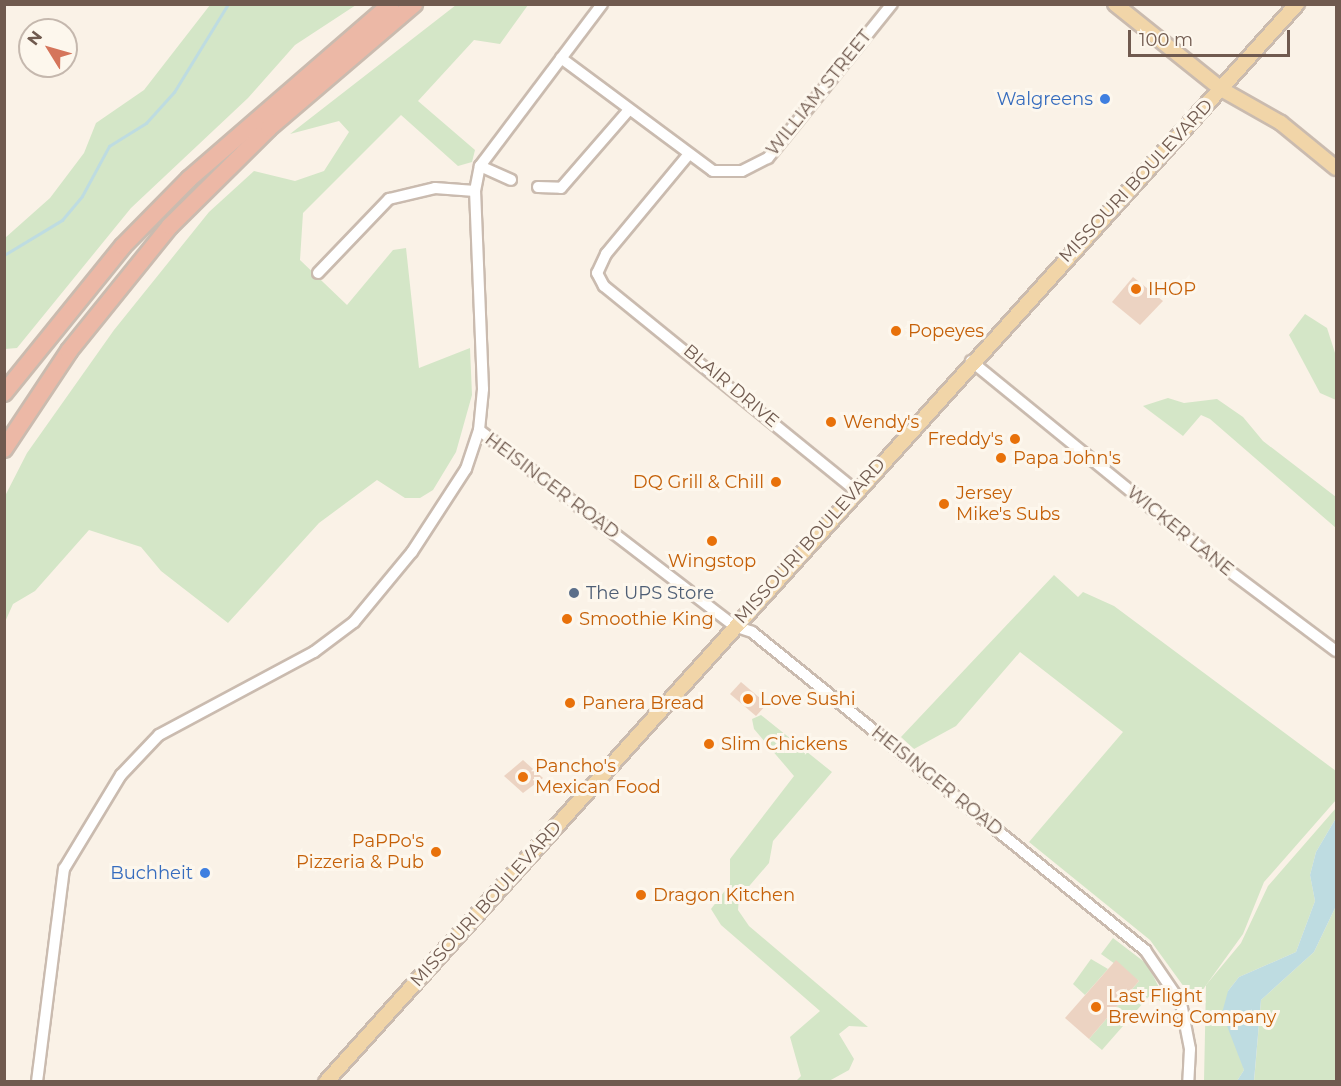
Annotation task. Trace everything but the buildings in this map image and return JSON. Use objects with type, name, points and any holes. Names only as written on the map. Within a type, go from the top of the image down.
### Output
[{"type":"highway","points":[[4,393],[116,255],[181,188],[392,4]]},
{"type":"highway","points":[[4,449],[69,351],[170,226],[270,128],[414,4]]},
{"type":"highway","points":[[387,27],[421,4]]},
{"type":"main road","points":[[1115,4],[1221,89],[1281,123],[1336,168]]},
{"type":"main road","name":"MISSOURI BOULEVARD","points":[[326,1082],[971,361],[1297,4]]},
{"type":"street","points":[[37,1082],[64,869],[121,775],[159,735],[314,652],[354,622],[412,552],[466,468],[479,430],[483,389],[475,191],[480,166],[602,4]]},
{"type":"street","name":"WILLIAM STREET","points":[[561,58],[628,111],[713,171],[742,171],[768,158],[892,4]]},
{"type":"street","points":[[538,187],[561,188],[628,111]]},
{"type":"street","name":"BLAIR DRIVE","points":[[688,154],[606,254],[597,273],[604,286],[855,490]]},
{"type":"street","points":[[480,166],[511,180]]},
{"type":"street","points":[[318,273],[389,199],[435,188],[475,191]]},
{"type":"street","name":"WICKER LANE","points":[[971,361],[1216,561],[1336,651]]},
{"type":"street","name":"HEISINGER ROAD","points":[[479,430],[734,626],[752,632],[1106,918],[1161,969],[1181,1003],[1190,1049],[1188,1082]]},
{"type":"green space","points":[[210,5],[356,5],[295,45],[248,98],[131,208],[17,348],[5,349],[5,238],[50,198],[84,153],[96,123],[144,90]]},
{"type":"green space","points":[[456,5],[528,5],[500,44],[474,40],[418,101],[475,150],[472,162],[458,166],[401,115],[303,213],[300,260],[347,305],[393,250],[406,248],[419,368],[470,348],[472,395],[456,452],[433,490],[420,498],[405,498],[377,480],[319,523],[228,623],[161,571],[141,547],[89,530],[35,591],[13,604],[5,622],[5,496],[27,453],[114,330],[209,212],[254,171],[295,181],[324,171],[349,132],[339,121],[290,134]]},
{"type":"green space","points":[[1305,314],[1327,328],[1336,356],[1336,400],[1320,393],[1289,335]]},
{"type":"green space","points":[[1168,398],[1184,403],[1217,399],[1243,417],[1263,441],[1336,497],[1336,528],[1210,419],[1201,415],[1183,436],[1143,406]]},
{"type":"green space","points":[[1054,575],[1078,597],[1083,592],[1114,606],[1336,771],[1336,800],[1264,882],[1243,934],[1199,995],[1187,991],[1150,940],[1029,842],[1123,732],[1020,652],[956,726],[914,749],[901,737]]},
{"type":"green space","points":[[761,715],[832,772],[773,841],[769,863],[739,898],[738,910],[749,926],[868,1027],[849,1026],[839,1034],[854,1059],[849,1070],[829,1081],[796,1081],[801,1076],[790,1037],[820,1011],[721,925],[711,909],[730,884],[730,859],[794,776],[754,729],[752,719]]},
{"type":"green space","points":[[1336,808],[1336,818],[1316,852],[1310,875],[1315,901],[1296,952],[1239,977],[1228,991],[1244,1070],[1237,1081],[1204,1081],[1206,985],[1241,943],[1268,886]]},
{"type":"green space","points":[[1336,906],[1336,1081],[1254,1082],[1261,1000],[1314,952]]},
{"type":"green space","points":[[1113,938],[1147,964],[1164,997],[1160,1001],[1151,994],[1102,1050],[1089,1039],[1139,981],[1101,954]]},
{"type":"green space","points":[[1091,959],[1108,969],[1085,995],[1073,984]]},
{"type":"water","points":[[1336,818],[1336,906],[1314,952],[1261,1000],[1254,1081],[1237,1081],[1244,1070],[1222,1013],[1228,991],[1239,977],[1296,952],[1315,901],[1310,875],[1316,852]]},
{"type":"waterway","points":[[4,255],[62,220],[82,196],[109,146],[146,123],[174,92],[228,4]]},
{"type":"place","name":"Walgreens","points":[[1105,99]]},
{"type":"place","name":"IHOP","points":[[1136,289]]},
{"type":"place","name":"Popeyes","points":[[896,331]]},
{"type":"place","name":"Wendy's","points":[[831,422]]},
{"type":"place","name":"Freddy's","points":[[1015,439]]},
{"type":"place","name":"Papa John's","points":[[1001,458]]},
{"type":"place","name":"DQ Grill & Chill","points":[[776,482]]},
{"type":"place","name":"Jersey Mike's Subs","points":[[944,504]]},
{"type":"place","name":"Wingstop","points":[[712,541]]},
{"type":"place","name":"The UPS Store","points":[[574,593]]},
{"type":"place","name":"Smoothie King","points":[[567,619]]},
{"type":"place","name":"Love Sushi","points":[[748,699]]},
{"type":"place","name":"Panera Bread","points":[[570,703]]},
{"type":"place","name":"Slim Chickens","points":[[709,744]]},
{"type":"place","name":"Pancho's Mexican Food","points":[[523,777]]},
{"type":"place","name":"PaPPo's Pizzeria & Pub","points":[[436,852]]},
{"type":"place","name":"Buchheit","points":[[205,873]]},
{"type":"place","name":"Dragon Kitchen","points":[[641,895]]},
{"type":"place","name":"Last Flight Brewing Company","points":[[1096,1007]]}]
